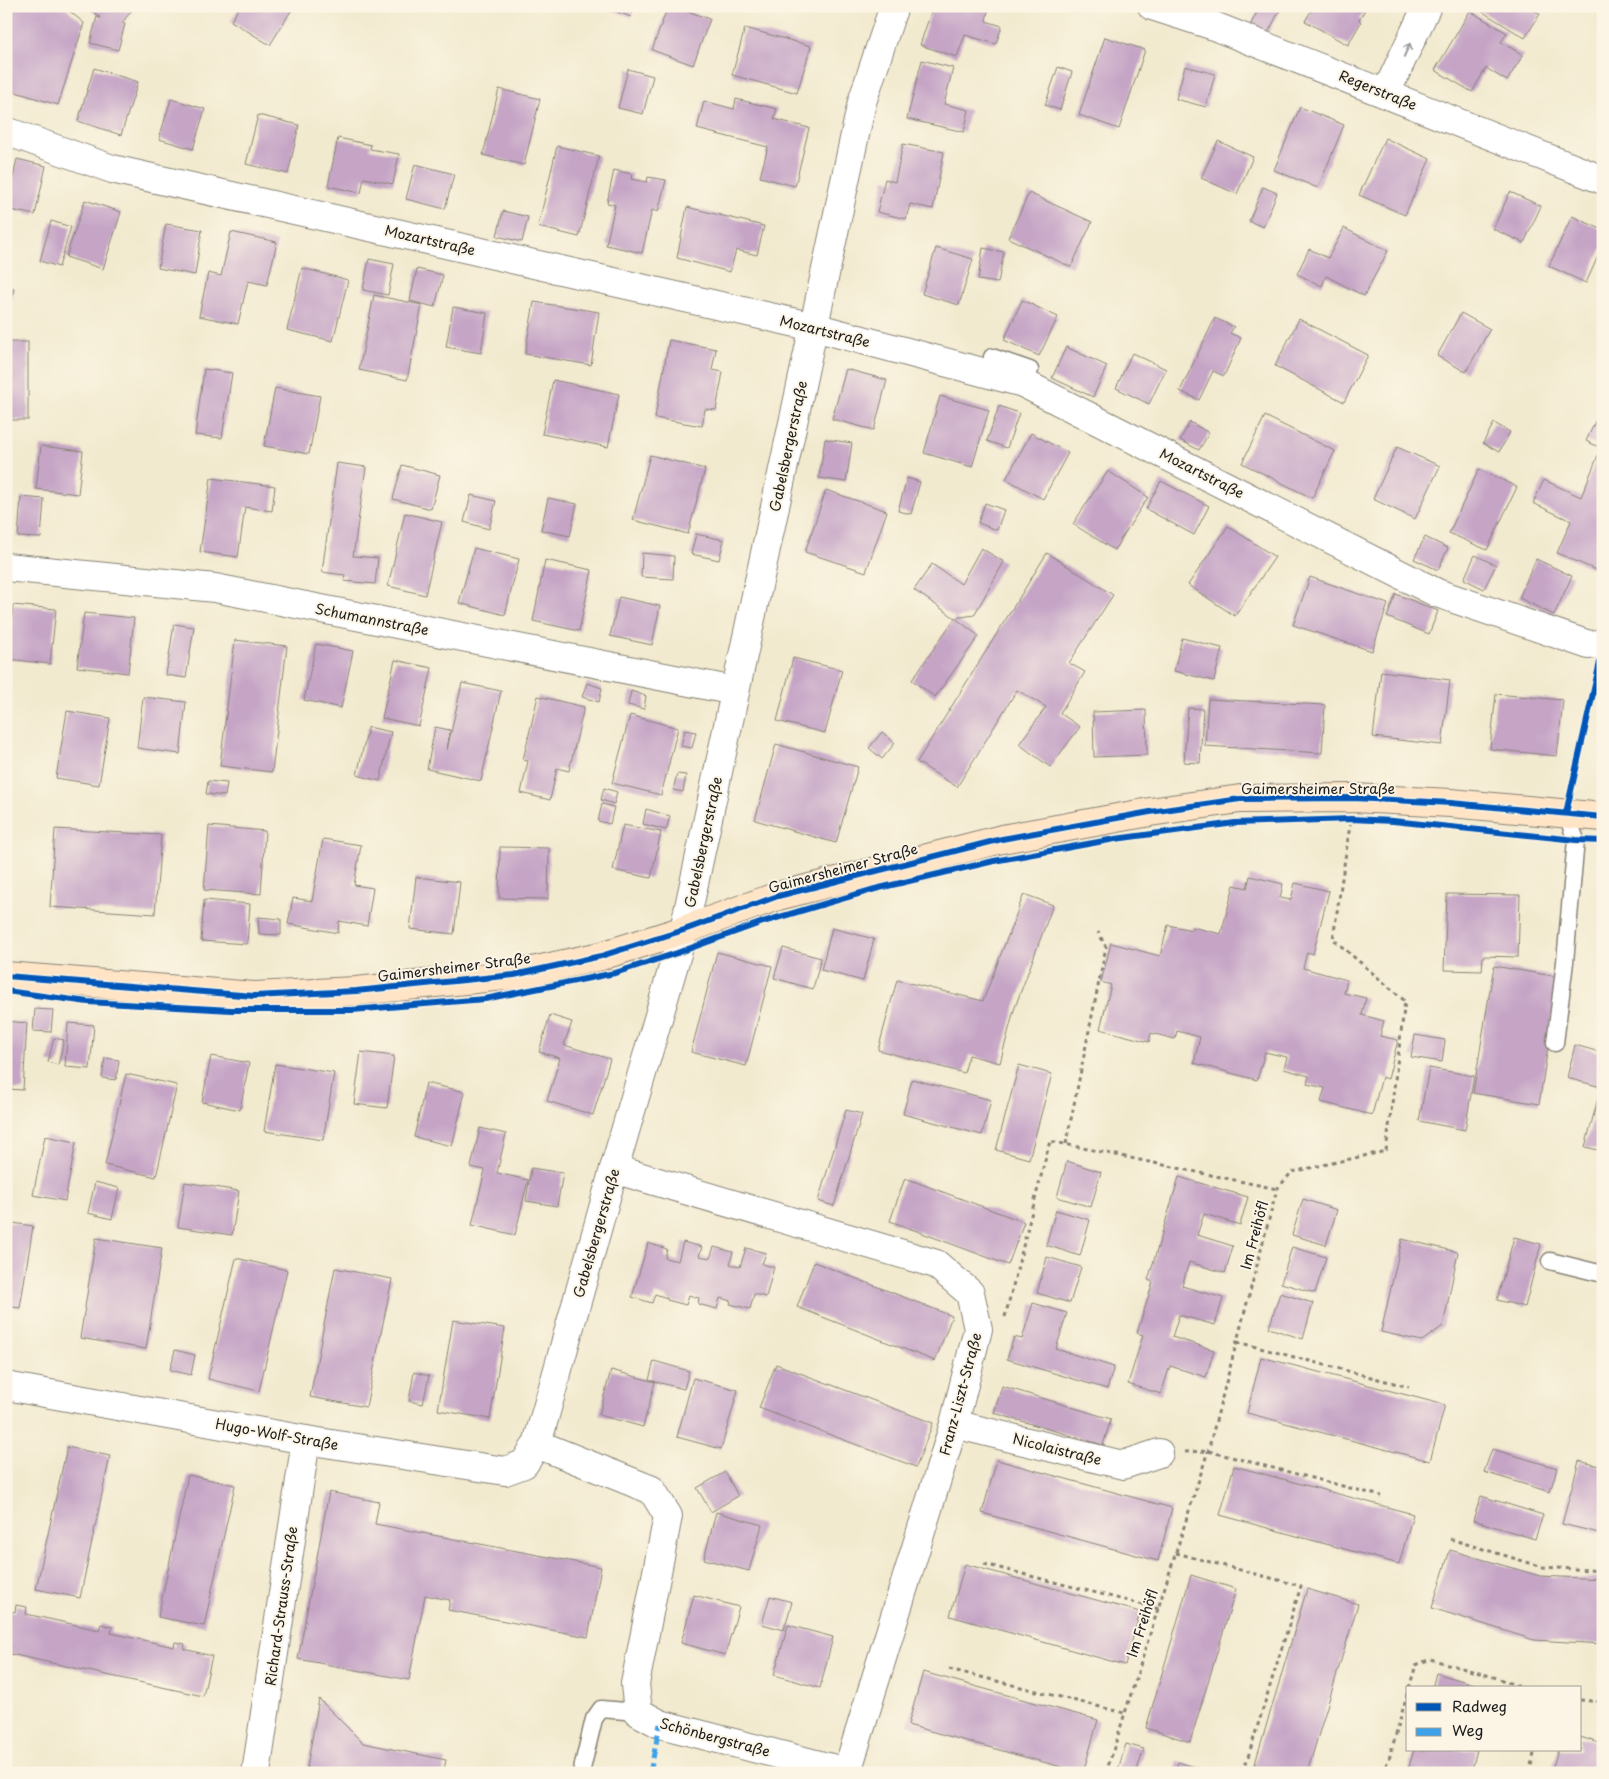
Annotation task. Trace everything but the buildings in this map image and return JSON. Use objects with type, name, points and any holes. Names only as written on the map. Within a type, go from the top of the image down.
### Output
[{"type":"street","name":"Gabelsbergerstraße","points":[[537,1444],[614,1169],[684,930],[862,102],[894,6]]},
{"type":"street","name":"Regerstraße","points":[[1152,6],[1214,26],[1603,180]]},
{"type":"street","points":[[1386,93],[1427,6]]},
{"type":"street","name":"Mozartstraße","points":[[6,131],[112,169],[814,327],[1023,383],[1437,592],[1589,645],[1603,643]]},
{"type":"street","name":"Schumannstraße","points":[[6,567],[215,588],[735,691]]},
{"type":"street","name":"Gaimersheimer Straße","points":[[6,976],[254,996],[356,991],[514,975],[601,956],[684,930],[778,896],[1002,839],[1150,812],[1240,799],[1354,798],[1451,803],[1603,817]]},
{"type":"street","name":"Franz-Liszt-Straße","points":[[614,1169],[936,1264],[970,1293],[978,1329],[954,1424],[849,1772]]},
{"type":"street","name":"Hugo-Wolf-Straße","points":[[6,1386],[306,1440],[505,1471],[524,1464],[537,1444]]},
{"type":"street","name":"Nicolaistraße","points":[[954,1424],[1123,1465],[1160,1453]]},
{"type":"street","name":"Richard-Strauss-Straße","points":[[256,1773],[306,1440]]},
{"type":"street","points":[[537,1444],[652,1490],[668,1516],[634,1684],[638,1712]]},
{"type":"street","name":"Schönbergstraße","points":[[638,1712],[660,1724],[849,1772]]},
{"type":"lane","points":[[992,357],[1030,370],[1023,383]]},
{"type":"lane","points":[[1555,1043],[1565,962],[1576,840],[1566,813]]},
{"type":"lane","points":[[1550,1261],[1603,1274]]},
{"type":"lane","points":[[581,1773],[594,1719],[602,1709],[638,1712]]},
{"type":"path","points":[[1066,1144],[1106,946],[1098,932]]},
{"type":"path","points":[[978,1329],[1004,1321],[1050,1141],[1278,1188]]},
{"type":"path","points":[[1237,1342],[1409,1387]]},
{"type":"path","points":[[1160,1453],[1208,1451],[1381,1496]]},
{"type":"path","points":[[1450,1538],[1543,1567],[1603,1571]]},
{"type":"path","points":[[1176,1553],[1301,1586],[1243,1773]]},
{"type":"path","points":[[984,1564],[1159,1609]]},
{"type":"path","points":[[1409,1686],[1416,1665],[1430,1659],[1497,1678],[1518,1686]]},
{"type":"path","points":[[949,1668],[1124,1714]]},
{"type":"path","points":[[1382,1773],[1389,1759],[1406,1696]]},
{"type":"path","points":[[1582,1700],[1603,1702]]},
{"type":"path","points":[[1529,1773],[1534,1752]]},
{"type":"marked path","points":[[650,1773],[660,1724]]},
{"type":"cycle path","points":[[1566,813],[1603,649]]},
{"type":"cycle path","points":[[6,976],[254,996],[356,991],[514,975],[601,956],[684,930],[778,896],[1002,839],[1150,812],[1240,799],[1353,798],[1451,803],[1603,817]]},
{"type":"cycle path","points":[[6,991],[88,1002],[231,1010],[352,1010],[485,999],[615,973],[763,922],[875,889],[994,861],[1115,839],[1235,823],[1351,819],[1393,821],[1576,840],[1603,841]]}]
